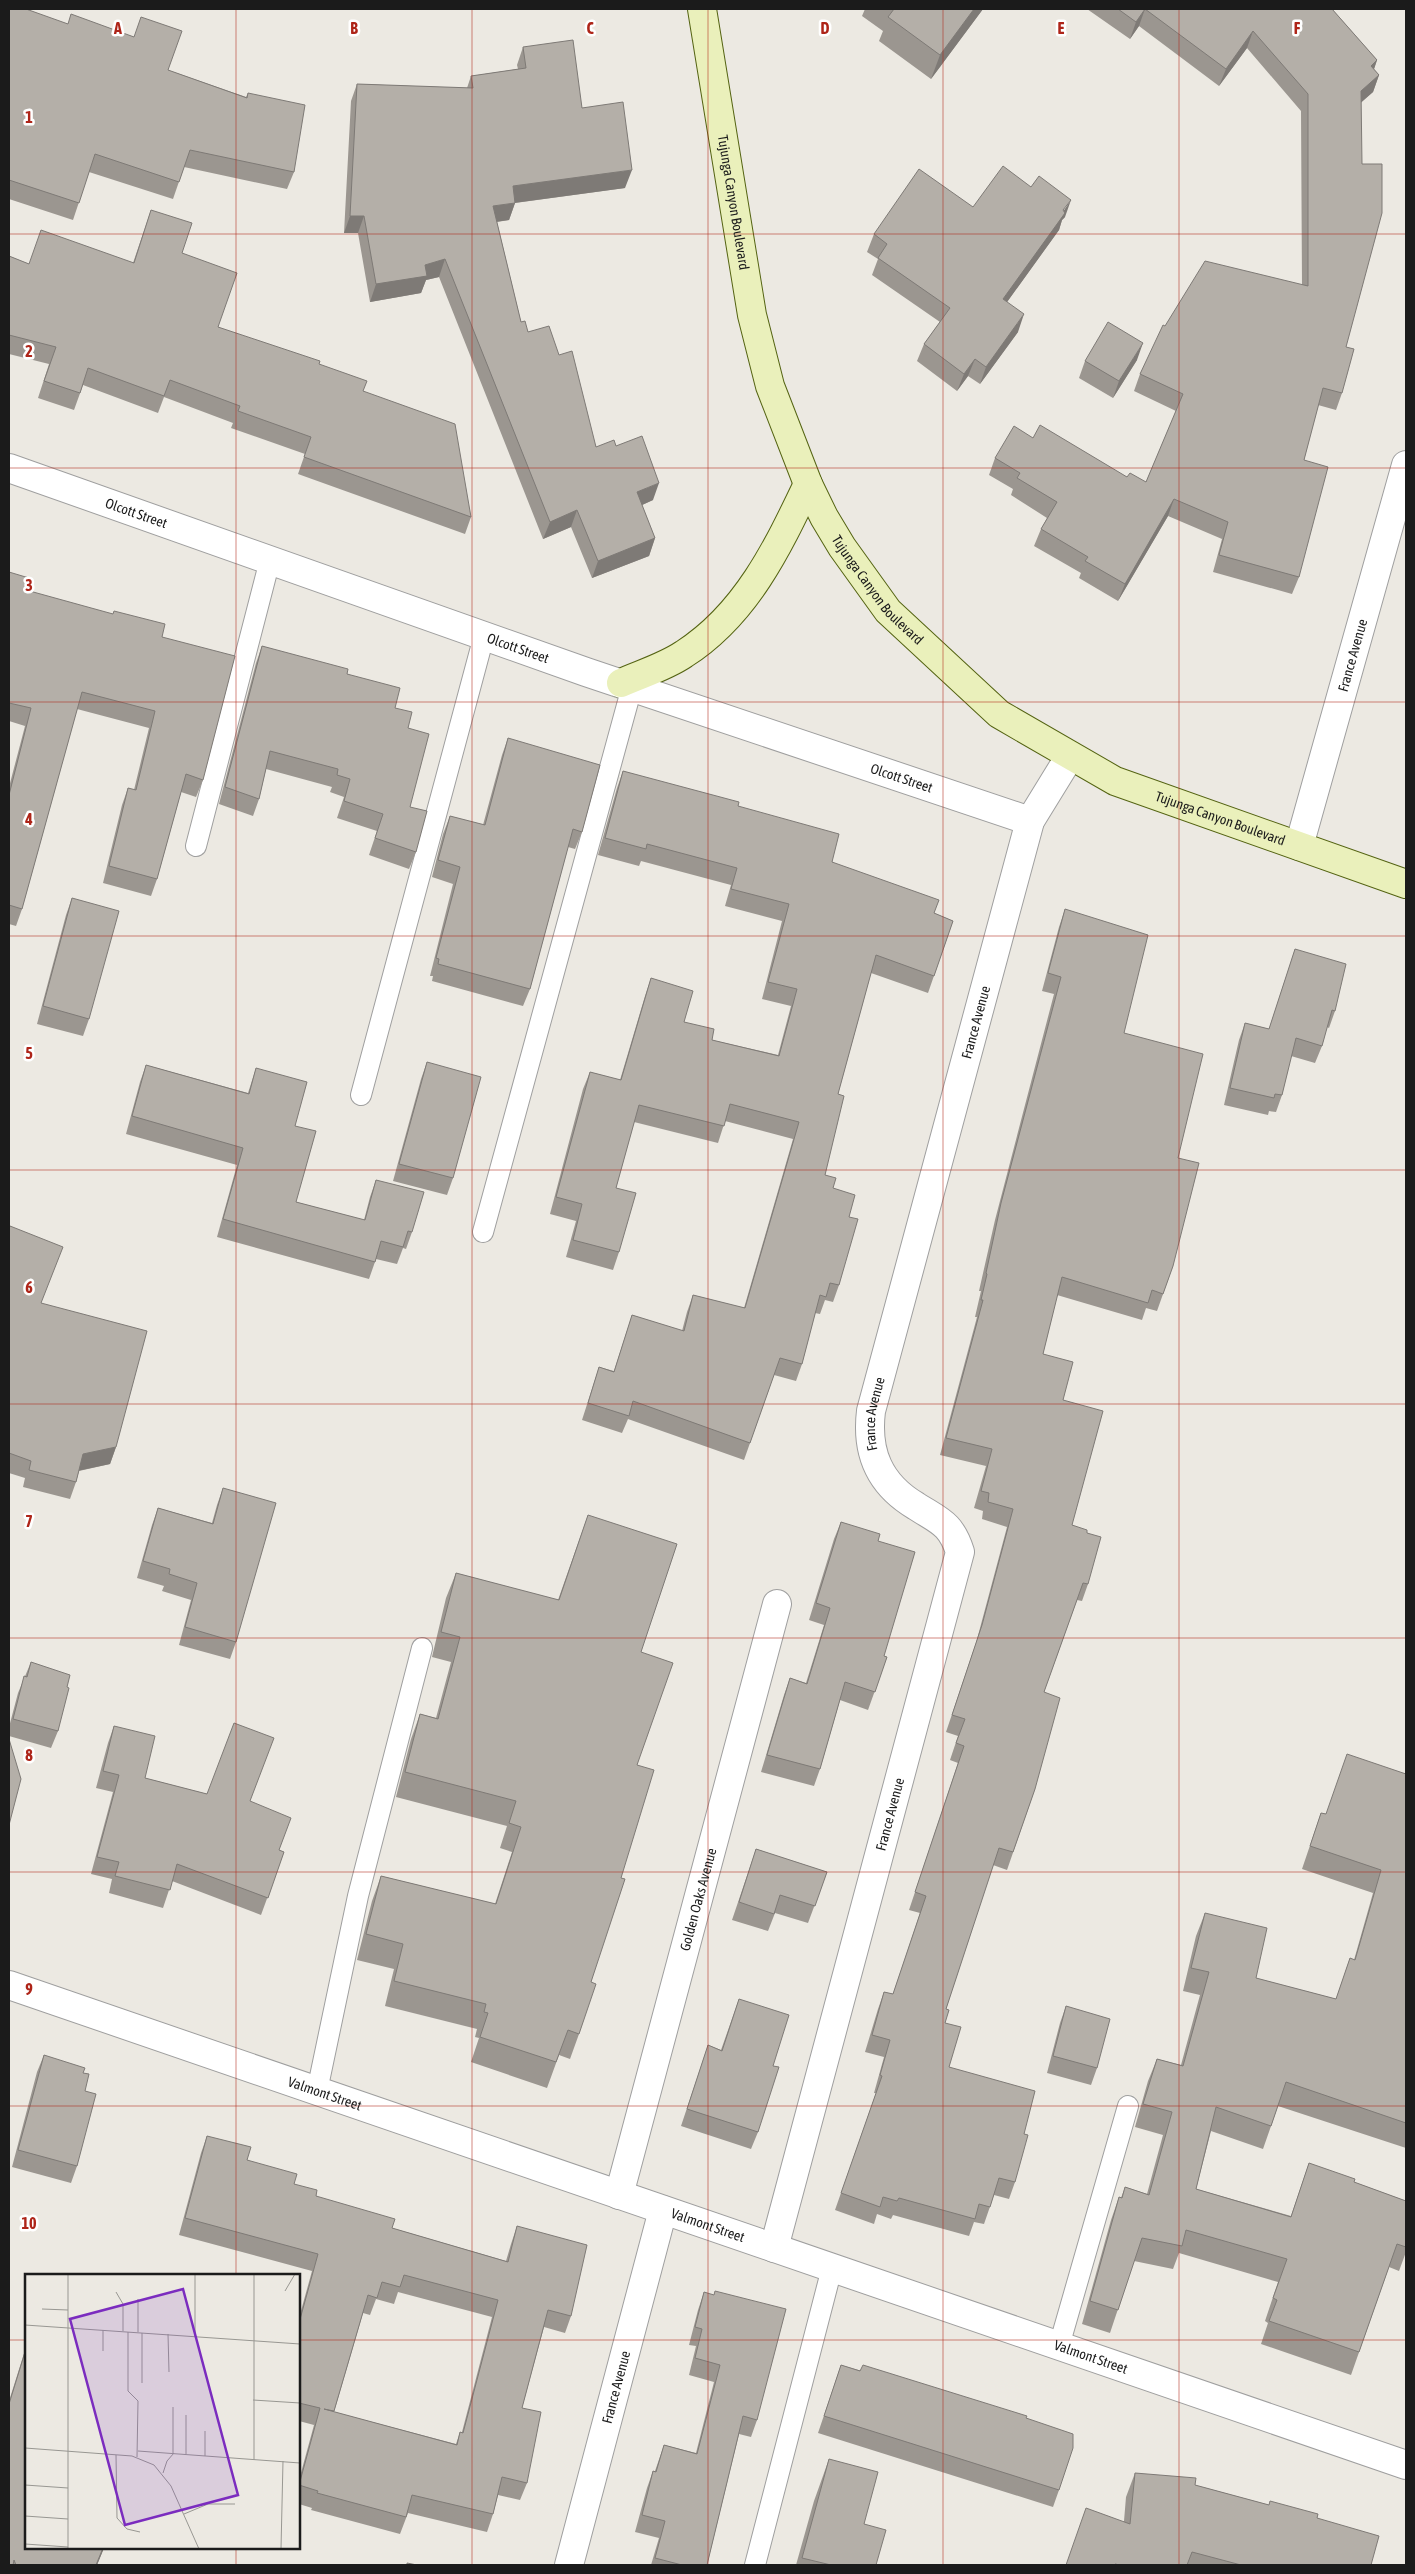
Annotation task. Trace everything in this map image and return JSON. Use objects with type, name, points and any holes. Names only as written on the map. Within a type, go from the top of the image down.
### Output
[{"type":"main road","name":"Tujunga Canyon Boulevard","points":[[702,9],[752,315],[770,386],[808,484],[842,547],[888,611],[1000,714],[1115,781],[1406,884]]},
{"type":"main road","points":[[626,685],[683,655],[733,615],[778,547],[808,484]]},
{"type":"street","name":"France Avenue","points":[[1299,846],[1406,465]]},
{"type":"street","name":"Olcott Street","points":[[9,468],[484,636],[1030,821]]},
{"type":"street","name":"France Avenue","points":[[774,2248],[960,1552],[954,1534],[940,1520],[915,1506],[889,1483],[876,1465],[870,1448],[869,1430],[874,1402],[1030,821],[1070,756]]},
{"type":"street","name":"Golden Oaks Avenue","points":[[619,2195],[777,1604]]},
{"type":"street","name":"Valmont Street","points":[[9,1988],[317,2091],[1406,2465]]},
{"type":"street","name":"France Avenue","points":[[569,2565],[663,2210]]},
{"type":"lane","points":[[196,846],[270,560]]},
{"type":"lane","points":[[361,1095],[484,636]]},
{"type":"lane","points":[[483,1232],[626,685]]},
{"type":"lane","points":[[317,2091],[358,1896],[422,1648]]},
{"type":"lane","points":[[1059,2346],[1128,2106]]},
{"type":"lane","points":[[755,2565],[832,2268]]},
{"type":"building","points":[[9,9],[26,9],[68,24],[71,14],[134,37],[141,17],[182,31],[168,70],[247,98],[248,93],[305,105],[294,172],[190,150],[179,182],[95,154],[79,203],[9,180]]},
{"type":"building","points":[[894,9],[974,9],[940,55],[888,17]]},
{"type":"building","points":[[1118,9],[1145,9],[1136,22]]},
{"type":"building","points":[[1145,9],[1332,9],[1377,60],[1371,66],[1379,75],[1361,91],[1362,164],[1382,164],[1382,213],[1346,347],[1354,349],[1342,393],[1323,388],[1304,460],[1328,467],[1299,577],[1219,555],[1228,522],[1174,499],[1125,584],[1085,561],[1088,557],[1041,529],[1057,502],[1017,478],[1020,473],[995,458],[1014,426],[1033,438],[1040,425],[1127,477],[1130,473],[1146,482],[1183,394],[1140,374],[1163,325],[1165,326],[1205,261],[1308,286],[1308,94],[1253,31],[1226,69]]},
{"type":"building","points":[[573,40],[582,108],[623,102],[632,170],[513,186],[515,203],[493,206],[521,322],[525,321],[528,332],[549,326],[559,355],[572,351],[596,447],[614,440],[616,446],[642,436],[659,483],[637,492],[655,538],[598,561],[577,510],[550,522],[445,259],[425,265],[427,276],[376,284],[364,216],[350,216],[357,84],[473,88],[471,76],[526,68],[523,47]]},
{"type":"building","points":[[1003,166],[1031,187],[1039,176],[1071,200],[1063,210],[1065,213],[1003,299],[1024,314],[986,367],[975,359],[964,374],[924,344],[950,308],[878,258],[887,244],[874,234],[919,169],[973,207]]},
{"type":"building","points":[[151,210],[192,223],[182,253],[237,273],[218,327],[320,361],[319,364],[367,381],[363,391],[455,424],[471,517],[304,457],[311,437],[238,411],[240,406],[170,380],[164,396],[88,368],[80,393],[44,381],[56,347],[9,335],[9,256],[29,264],[41,230],[134,263]]},
{"type":"building","points":[[1108,322],[1143,343],[1119,381],[1085,361]]},
{"type":"building","points":[[9,572],[29,578],[26,590],[113,614],[114,611],[165,624],[162,637],[235,656],[203,780],[186,774],[157,879],[109,866],[128,788],[136,790],[155,711],[82,692],[22,909],[9,905],[9,795],[31,708],[9,703]]},
{"type":"building","points":[[262,646],[348,669],[347,674],[400,688],[395,708],[412,712],[408,728],[429,734],[410,807],[427,811],[416,852],[375,838],[383,814],[344,801],[350,779],[337,775],[338,769],[270,751],[259,799],[225,787]]},
{"type":"building","points":[[508,738],[600,765],[582,832],[573,829],[530,989],[438,964],[439,959],[436,958],[460,867],[438,860],[450,816],[485,825]]},
{"type":"building","points":[[623,771],[739,802],[738,806],[839,834],[832,862],[939,900],[934,913],[953,921],[934,976],[876,955],[838,1094],[844,1096],[825,1175],[836,1178],[833,1188],[855,1195],[849,1217],[858,1219],[839,1285],[830,1283],[826,1297],[820,1295],[802,1364],[780,1358],[750,1443],[633,1401],[629,1416],[588,1403],[599,1367],[614,1372],[632,1315],[684,1331],[693,1295],[745,1308],[799,1122],[730,1104],[724,1126],[639,1105],[616,1188],[636,1193],[619,1252],[573,1240],[582,1204],[556,1197],[590,1072],[621,1080],[651,978],[693,991],[684,1022],[714,1029],[712,1040],[779,1056],[797,989],[768,982],[789,904],[731,889],[737,868],[647,844],[646,849],[605,838]]},
{"type":"building","points":[[72,898],[119,911],[89,1019],[43,1006]]},
{"type":"building","points":[[1065,909],[1148,935],[1124,1033],[1203,1054],[1178,1158],[1199,1163],[1173,1266],[1163,1294],[1152,1290],[1148,1303],[1062,1277],[1043,1354],[1073,1362],[1063,1400],[1103,1411],[1072,1525],[1087,1530],[1087,1533],[1101,1537],[1088,1584],[1083,1583],[1044,1692],[1060,1698],[1035,1789],[1013,1852],[999,1848],[946,2009],[949,2010],[945,2023],[961,2027],[949,2067],[1035,2091],[1024,2134],[1028,2135],[1015,2182],[999,2178],[990,2207],[979,2204],[975,2219],[899,2198],[897,2201],[883,2197],[880,2207],[841,2193],[882,2076],[880,2075],[890,2040],[872,2035],[884,1992],[893,1994],[926,1896],[915,1892],[964,1746],[956,1743],[965,1719],[952,1715],[982,1625],[1013,1509],[988,1502],[989,1493],[981,1491],[992,1449],[946,1438],[983,1300],[981,1300],[1001,1203],[1061,977],[1048,973]]},
{"type":"building","points":[[1295,949],[1346,964],[1335,1011],[1332,1010],[1322,1046],[1296,1038],[1282,1095],[1275,1094],[1274,1098],[1230,1088],[1245,1023],[1269,1029]]},
{"type":"building","points":[[427,1062],[481,1077],[453,1178],[399,1164]]},
{"type":"building","points":[[146,1065],[249,1094],[256,1068],[307,1082],[295,1126],[316,1131],[296,1202],[365,1220],[376,1180],[424,1192],[412,1232],[408,1231],[403,1247],[381,1241],[375,1262],[223,1219],[243,1148],[132,1116]]},
{"type":"building","points":[[10,1226],[63,1247],[41,1303],[147,1331],[116,1447],[83,1454],[76,1482],[29,1470],[31,1461],[9,1453]]},
{"type":"building","points":[[223,1488],[276,1503],[236,1642],[185,1627],[197,1583],[169,1574],[170,1569],[143,1561],[158,1508],[213,1524]]},
{"type":"building","points":[[588,1515],[677,1544],[641,1652],[673,1663],[637,1765],[654,1770],[621,1878],[625,1879],[591,1982],[596,1984],[579,2034],[568,2030],[556,2062],[480,2037],[488,2013],[484,2012],[486,2004],[394,1981],[403,1944],[366,1934],[381,1876],[496,1904],[521,1827],[509,1823],[516,1801],[405,1772],[420,1714],[438,1719],[460,1637],[441,1632],[456,1573],[559,1600]]},
{"type":"building","points":[[841,1522],[880,1534],[878,1541],[915,1552],[884,1656],[887,1657],[875,1692],[845,1682],[820,1769],[767,1755],[790,1678],[807,1684],[830,1608],[816,1603]]},
{"type":"building","points":[[31,1662],[70,1675],[67,1687],[69,1688],[58,1731],[13,1719],[24,1676],[27,1677]]},
{"type":"building","points":[[234,1723],[274,1738],[250,1801],[291,1818],[279,1850],[284,1852],[268,1898],[177,1864],[170,1890],[115,1876],[119,1862],[97,1857],[119,1775],[103,1771],[114,1726],[155,1736],[145,1778],[207,1794]]},
{"type":"building","points":[[9,1739],[21,1779],[9,1825]]},
{"type":"building","points":[[1347,1754],[1406,1774],[1406,2123],[1286,2082],[1271,2126],[1216,2107],[1196,2189],[1291,2217],[1309,2163],[1355,2179],[1354,2182],[1406,2201],[1406,2247],[1397,2244],[1359,2352],[1269,2321],[1277,2300],[1273,2298],[1287,2259],[1186,2230],[1182,2246],[1142,2238],[1118,2310],[1090,2301],[1119,2197],[1122,2198],[1125,2187],[1149,2195],[1172,2112],[1143,2104],[1157,2059],[1183,2066],[1209,1972],[1191,1968],[1205,1913],[1267,1928],[1256,1978],[1336,1999],[1350,1958],[1355,1960],[1381,1870],[1310,1846],[1321,1813],[1326,1814]]},
{"type":"building","points":[[756,1849],[827,1872],[815,1906],[780,1895],[774,1914],[739,1902]]},
{"type":"building","points":[[739,1999],[789,2015],[773,2066],[779,2067],[758,2132],[687,2109],[708,2045],[722,2051]]},
{"type":"building","points":[[1066,2006],[1110,2019],[1097,2068],[1053,2056]]},
{"type":"building","points":[[44,2055],[85,2068],[83,2073],[89,2074],[85,2091],[96,2094],[77,2166],[18,2150]]},
{"type":"building","points":[[207,2136],[251,2147],[247,2160],[297,2174],[294,2184],[317,2190],[316,2196],[395,2219],[392,2228],[508,2262],[517,2226],[587,2245],[571,2316],[548,2310],[522,2408],[541,2412],[527,2483],[502,2477],[493,2514],[412,2495],[406,2517],[317,2493],[318,2491],[300,2485],[320,2408],[300,2403],[300,2319],[318,2254],[185,2218]],"holes":[[[404,2275],[498,2300],[463,2433],[460,2432],[457,2445],[324,2409],[334,2411],[368,2295],[377,2298],[382,2282],[400,2287]]]},
{"type":"building","points":[[715,2291],[786,2309],[757,2420],[743,2416],[707,2565],[682,2565],[655,2558],[665,2521],[642,2515],[653,2471],[656,2472],[664,2445],[697,2454],[720,2365],[695,2358],[702,2329],[695,2327],[704,2292],[714,2295]]},
{"type":"building","points":[[25,2352],[25,2549],[103,2549],[96,2565],[16,2565],[14,2560],[13,2565],[9,2565],[9,2404]]},
{"type":"building","points":[[841,2365],[860,2371],[863,2365],[1027,2416],[1026,2418],[1073,2434],[1073,2448],[1059,2490],[824,2416]]},
{"type":"building","points":[[829,2459],[878,2472],[864,2524],[886,2530],[876,2565],[831,2565],[802,2558]]},
{"type":"building","points":[[1135,2473],[1196,2478],[1195,2485],[1269,2505],[1270,2501],[1318,2514],[1317,2518],[1379,2536],[1371,2565],[1241,2565],[1192,2552],[1187,2565],[1066,2565],[1086,2508],[1130,2524]]}]
